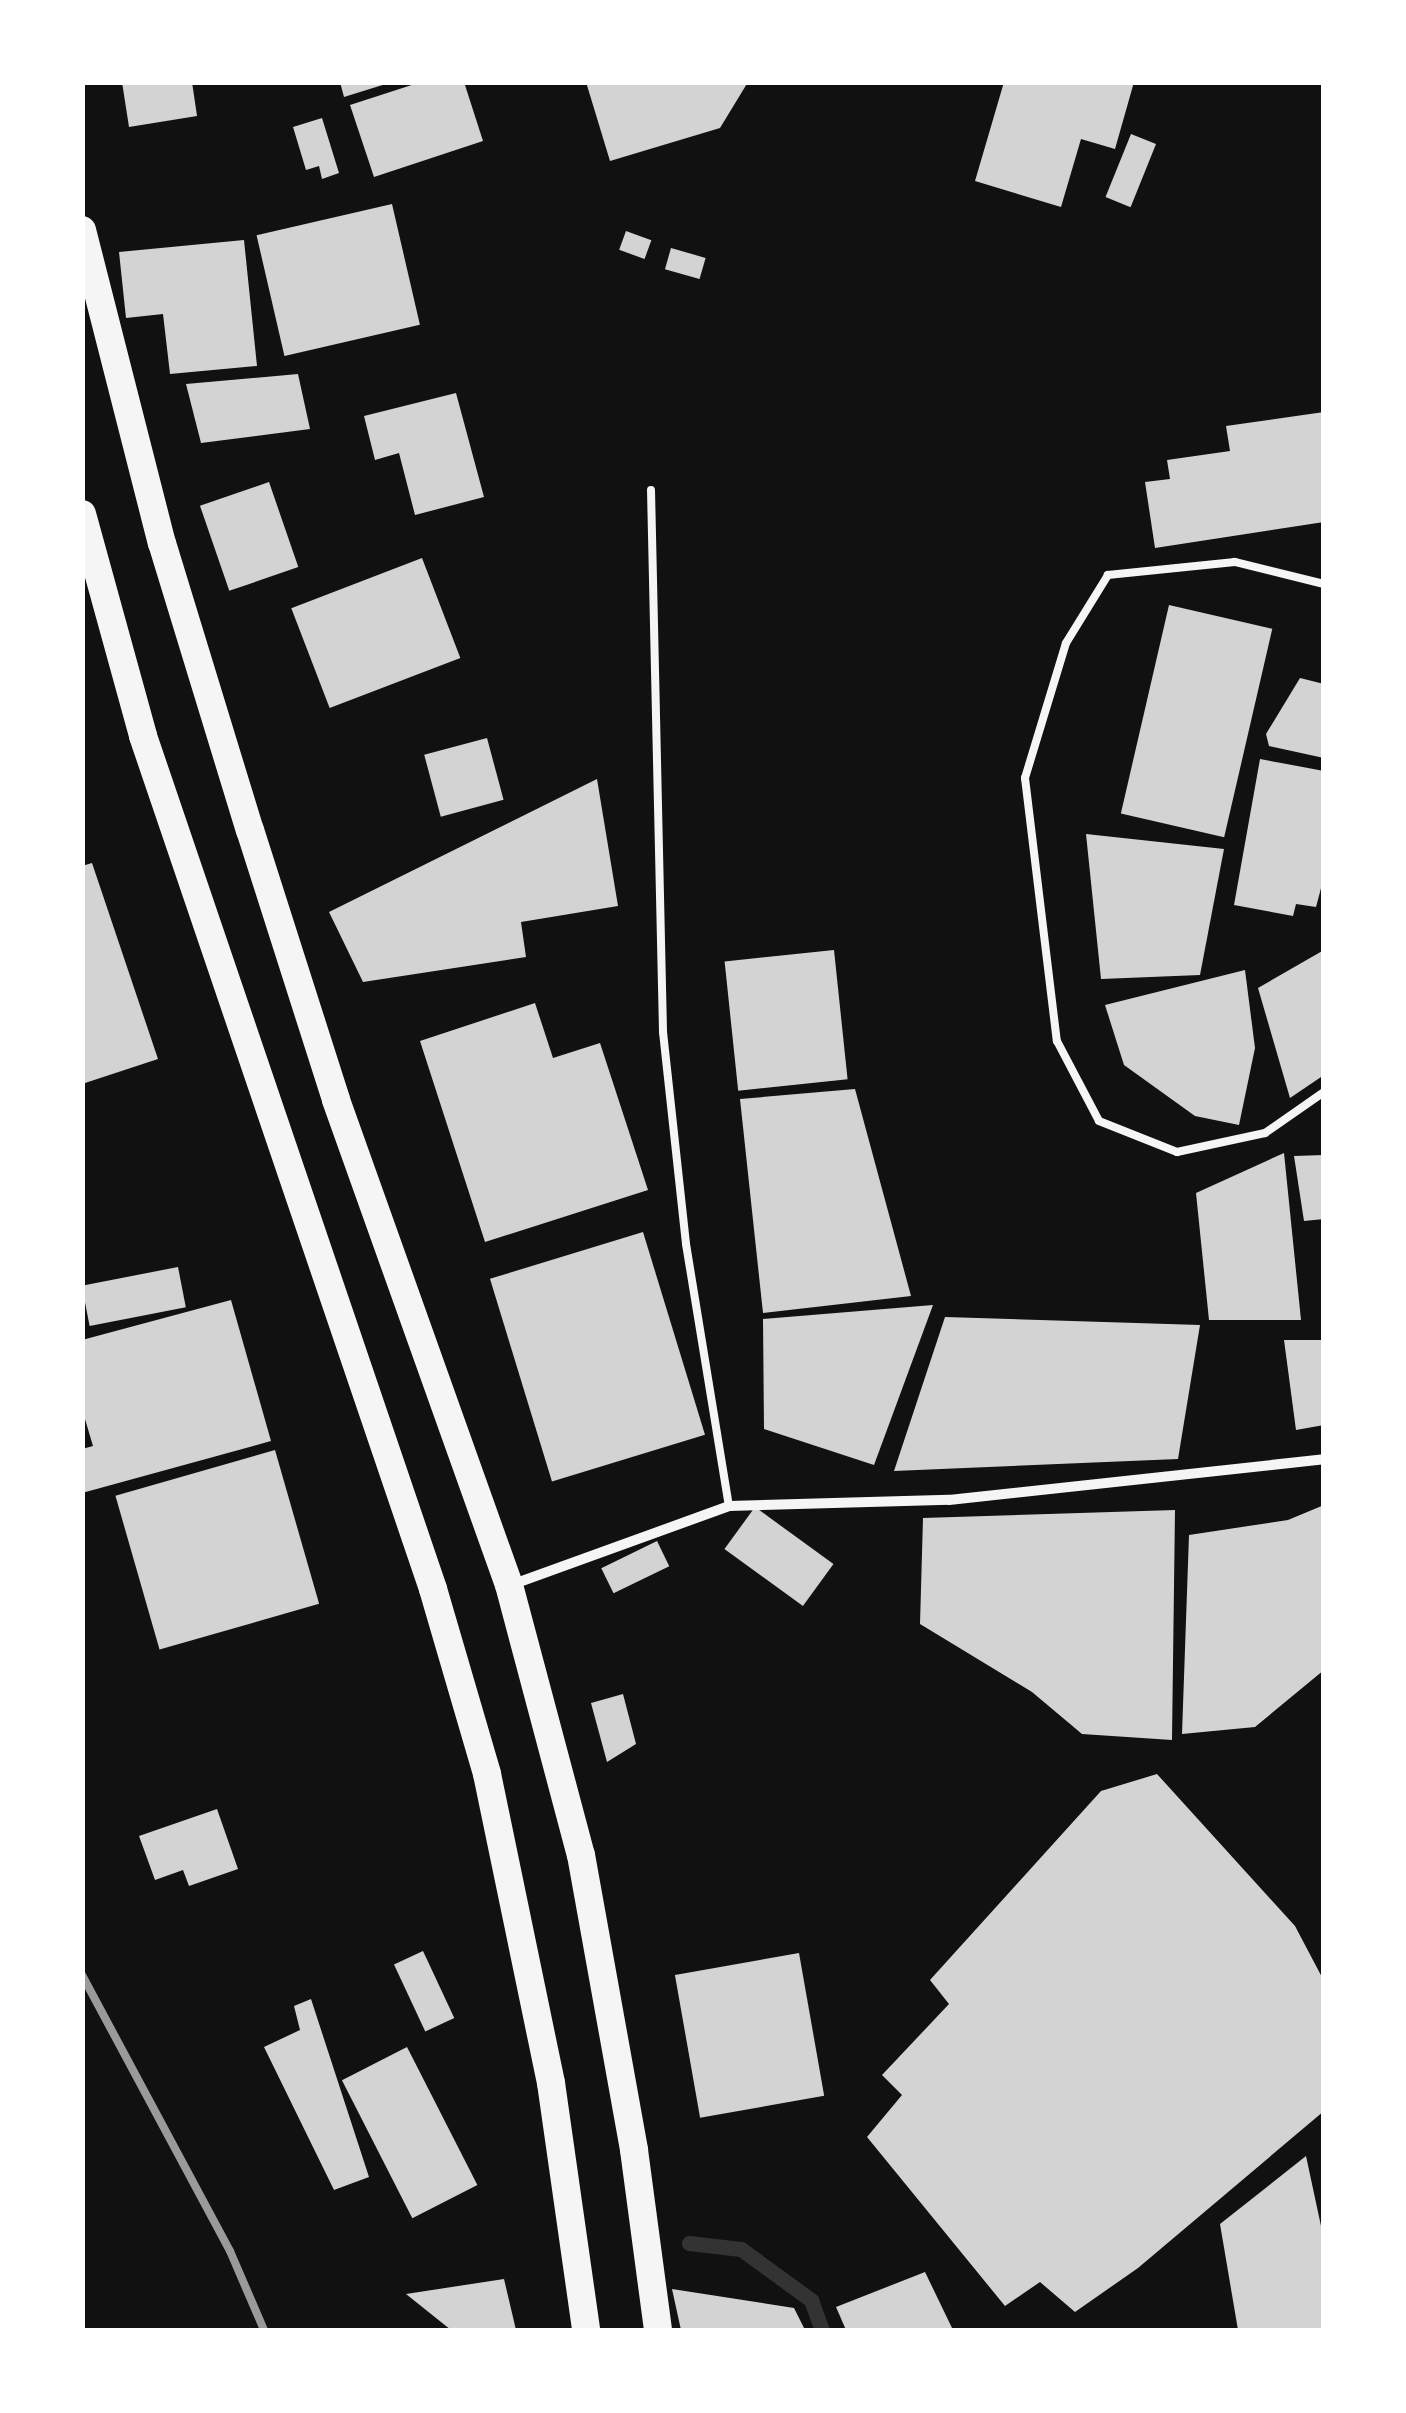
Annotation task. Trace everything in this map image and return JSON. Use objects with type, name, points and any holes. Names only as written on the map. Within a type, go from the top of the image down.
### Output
[{"type":"highway","points":[[82,230],[162,543],[250,830],[336,1100],[509,1585],[581,1855],[634,2150],[658,2330]]},
{"type":"highway","points":[[82,514],[144,736],[433,1589],[487,1774],[551,2082],[586,2330]]},
{"type":"street","points":[[509,1585],[729,1506],[949,1500],[1324,1459]]},
{"type":"lane","points":[[650,490],[663,1032],[686,1244],[729,1506]]},
{"type":"lane","points":[[1324,584],[1235,562],[1108,575],[1066,643],[1026,778],[1057,1041],[1099,1121],[1177,1152],[1266,1132],[1324,1092]]},
{"type":"building","points":[[122,82],[192,82],[197,116],[129,127]]},
{"type":"building","points":[[340,82],[389,82],[389,83],[344,97]]},
{"type":"building","points":[[421,82],[464,82],[483,141],[374,177],[350,105]]},
{"type":"building","points":[[586,82],[748,82],[720,128],[610,161]]},
{"type":"building","points":[[1004,82],[1134,82],[1115,149],[1081,139],[1061,207],[975,181]]},
{"type":"building","points":[[322,118],[339,173],[322,179],[319,166],[306,170],[293,127]]},
{"type":"building","points":[[1131,134],[1156,144],[1131,207],[1106,197]]},
{"type":"building","points":[[392,204],[420,325],[284,356],[257,235]]},
{"type":"building","points":[[626,231],[651,240],[645,259],[619,250]]},
{"type":"building","points":[[244,240],[257,366],[170,374],[163,314],[126,318],[119,252]]},
{"type":"building","points":[[671,248],[706,258],[700,279],[665,269]]},
{"type":"building","points":[[298,374],[310,429],[201,443],[186,384]]},
{"type":"building","points":[[456,393],[484,497],[415,515],[399,453],[375,460],[364,416]]},
{"type":"building","points":[[1324,412],[1324,522],[1155,548],[1145,482],[1170,479],[1167,460],[1230,451],[1226,426]]},
{"type":"building","points":[[269,482],[298,567],[229,591],[200,506]]},
{"type":"building","points":[[422,558],[460,658],[330,708],[291,608]]},
{"type":"building","points":[[1169,605],[1272,629],[1224,837],[1121,814]]},
{"type":"building","points":[[1300,678],[1324,684],[1324,758],[1269,746],[1266,734]]},
{"type":"building","points":[[487,738],[504,800],[441,817],[424,755]]},
{"type":"building","points":[[1260,759],[1324,771],[1324,877],[1316,907],[1296,904],[1293,916],[1234,905]]},
{"type":"building","points":[[597,779],[618,906],[521,922],[526,957],[363,982],[329,912]]},
{"type":"building","points":[[1086,834],[1224,849],[1200,975],[1101,979]]},
{"type":"building","points":[[92,863],[158,1059],[82,1084],[82,866]]},
{"type":"building","points":[[834,950],[848,1079],[738,1091],[725,961]]},
{"type":"building","points":[[1324,950],[1324,1075],[1290,1098],[1258,988]]},
{"type":"building","points":[[1245,970],[1255,1048],[1239,1125],[1195,1116],[1124,1065],[1105,1005]]},
{"type":"building","points":[[535,1003],[553,1058],[600,1043],[648,1190],[485,1242],[420,1041]]},
{"type":"building","points":[[855,1089],[911,1296],[763,1313],[740,1099]]},
{"type":"building","points":[[1284,1153],[1301,1320],[1209,1320],[1196,1193]]},
{"type":"building","points":[[1324,1155],[1324,1219],[1304,1221],[1294,1156]]},
{"type":"building","points":[[643,1232],[705,1435],[552,1482],[490,1279]]},
{"type":"building","points":[[178,1267],[186,1307],[90,1326],[82,1286]]},
{"type":"building","points":[[231,1300],[271,1441],[82,1493],[82,1449],[93,1446],[82,1409],[82,1340]]},
{"type":"building","points":[[933,1305],[874,1465],[764,1429],[763,1319]]},
{"type":"building","points":[[945,1317],[1200,1325],[1178,1459],[894,1471]]},
{"type":"building","points":[[1284,1340],[1324,1340],[1324,1425],[1296,1430]]},
{"type":"building","points":[[275,1450],[319,1604],[160,1650],[115,1496]]},
{"type":"building","points":[[1324,1505],[1324,1670],[1255,1727],[1182,1734],[1189,1535],[1288,1520]]},
{"type":"building","points":[[755,1507],[833,1564],[803,1606],[724,1549]]},
{"type":"building","points":[[1175,1510],[1172,1740],[1082,1734],[1032,1692],[920,1624],[923,1518]]},
{"type":"building","points":[[657,1541],[669,1566],[614,1593],[601,1568]]},
{"type":"building","points":[[623,1694],[636,1744],[607,1762],[591,1703]]},
{"type":"building","points":[[1157,1774],[1295,1926],[1324,1981],[1324,2111],[1138,2268],[1075,2312],[1040,2282],[1005,2306],[867,2137],[902,2095],[882,2075],[949,2004],[930,1980],[1101,1791]]},
{"type":"building","points":[[217,1809],[238,1869],[189,1886],[183,1870],[155,1880],[139,1836]]},
{"type":"building","points":[[423,1951],[454,2018],[425,2032],[394,1965]]},
{"type":"building","points":[[799,1953],[824,2096],[700,2118],[675,1975]]},
{"type":"building","points":[[311,1999],[369,2177],[334,2190],[264,2047],[300,2030],[294,2006]]},
{"type":"building","points":[[407,2047],[477,2185],[412,2218],[342,2080]]},
{"type":"building","points":[[1306,2156],[1324,2240],[1324,2330],[1238,2330],[1220,2224]]},
{"type":"building","points":[[925,2272],[953,2330],[846,2330],[836,2307]]},
{"type":"building","points":[[504,2279],[516,2330],[451,2330],[406,2294]]},
{"type":"building","points":[[672,2289],[794,2308],[805,2330],[681,2330]]},
{"type":"waterway","points":[[689,2243],[741,2249],[811,2300],[822,2330]]},
{"type":"railway","points":[[82,1975],[230,2251],[264,2330]]}]
